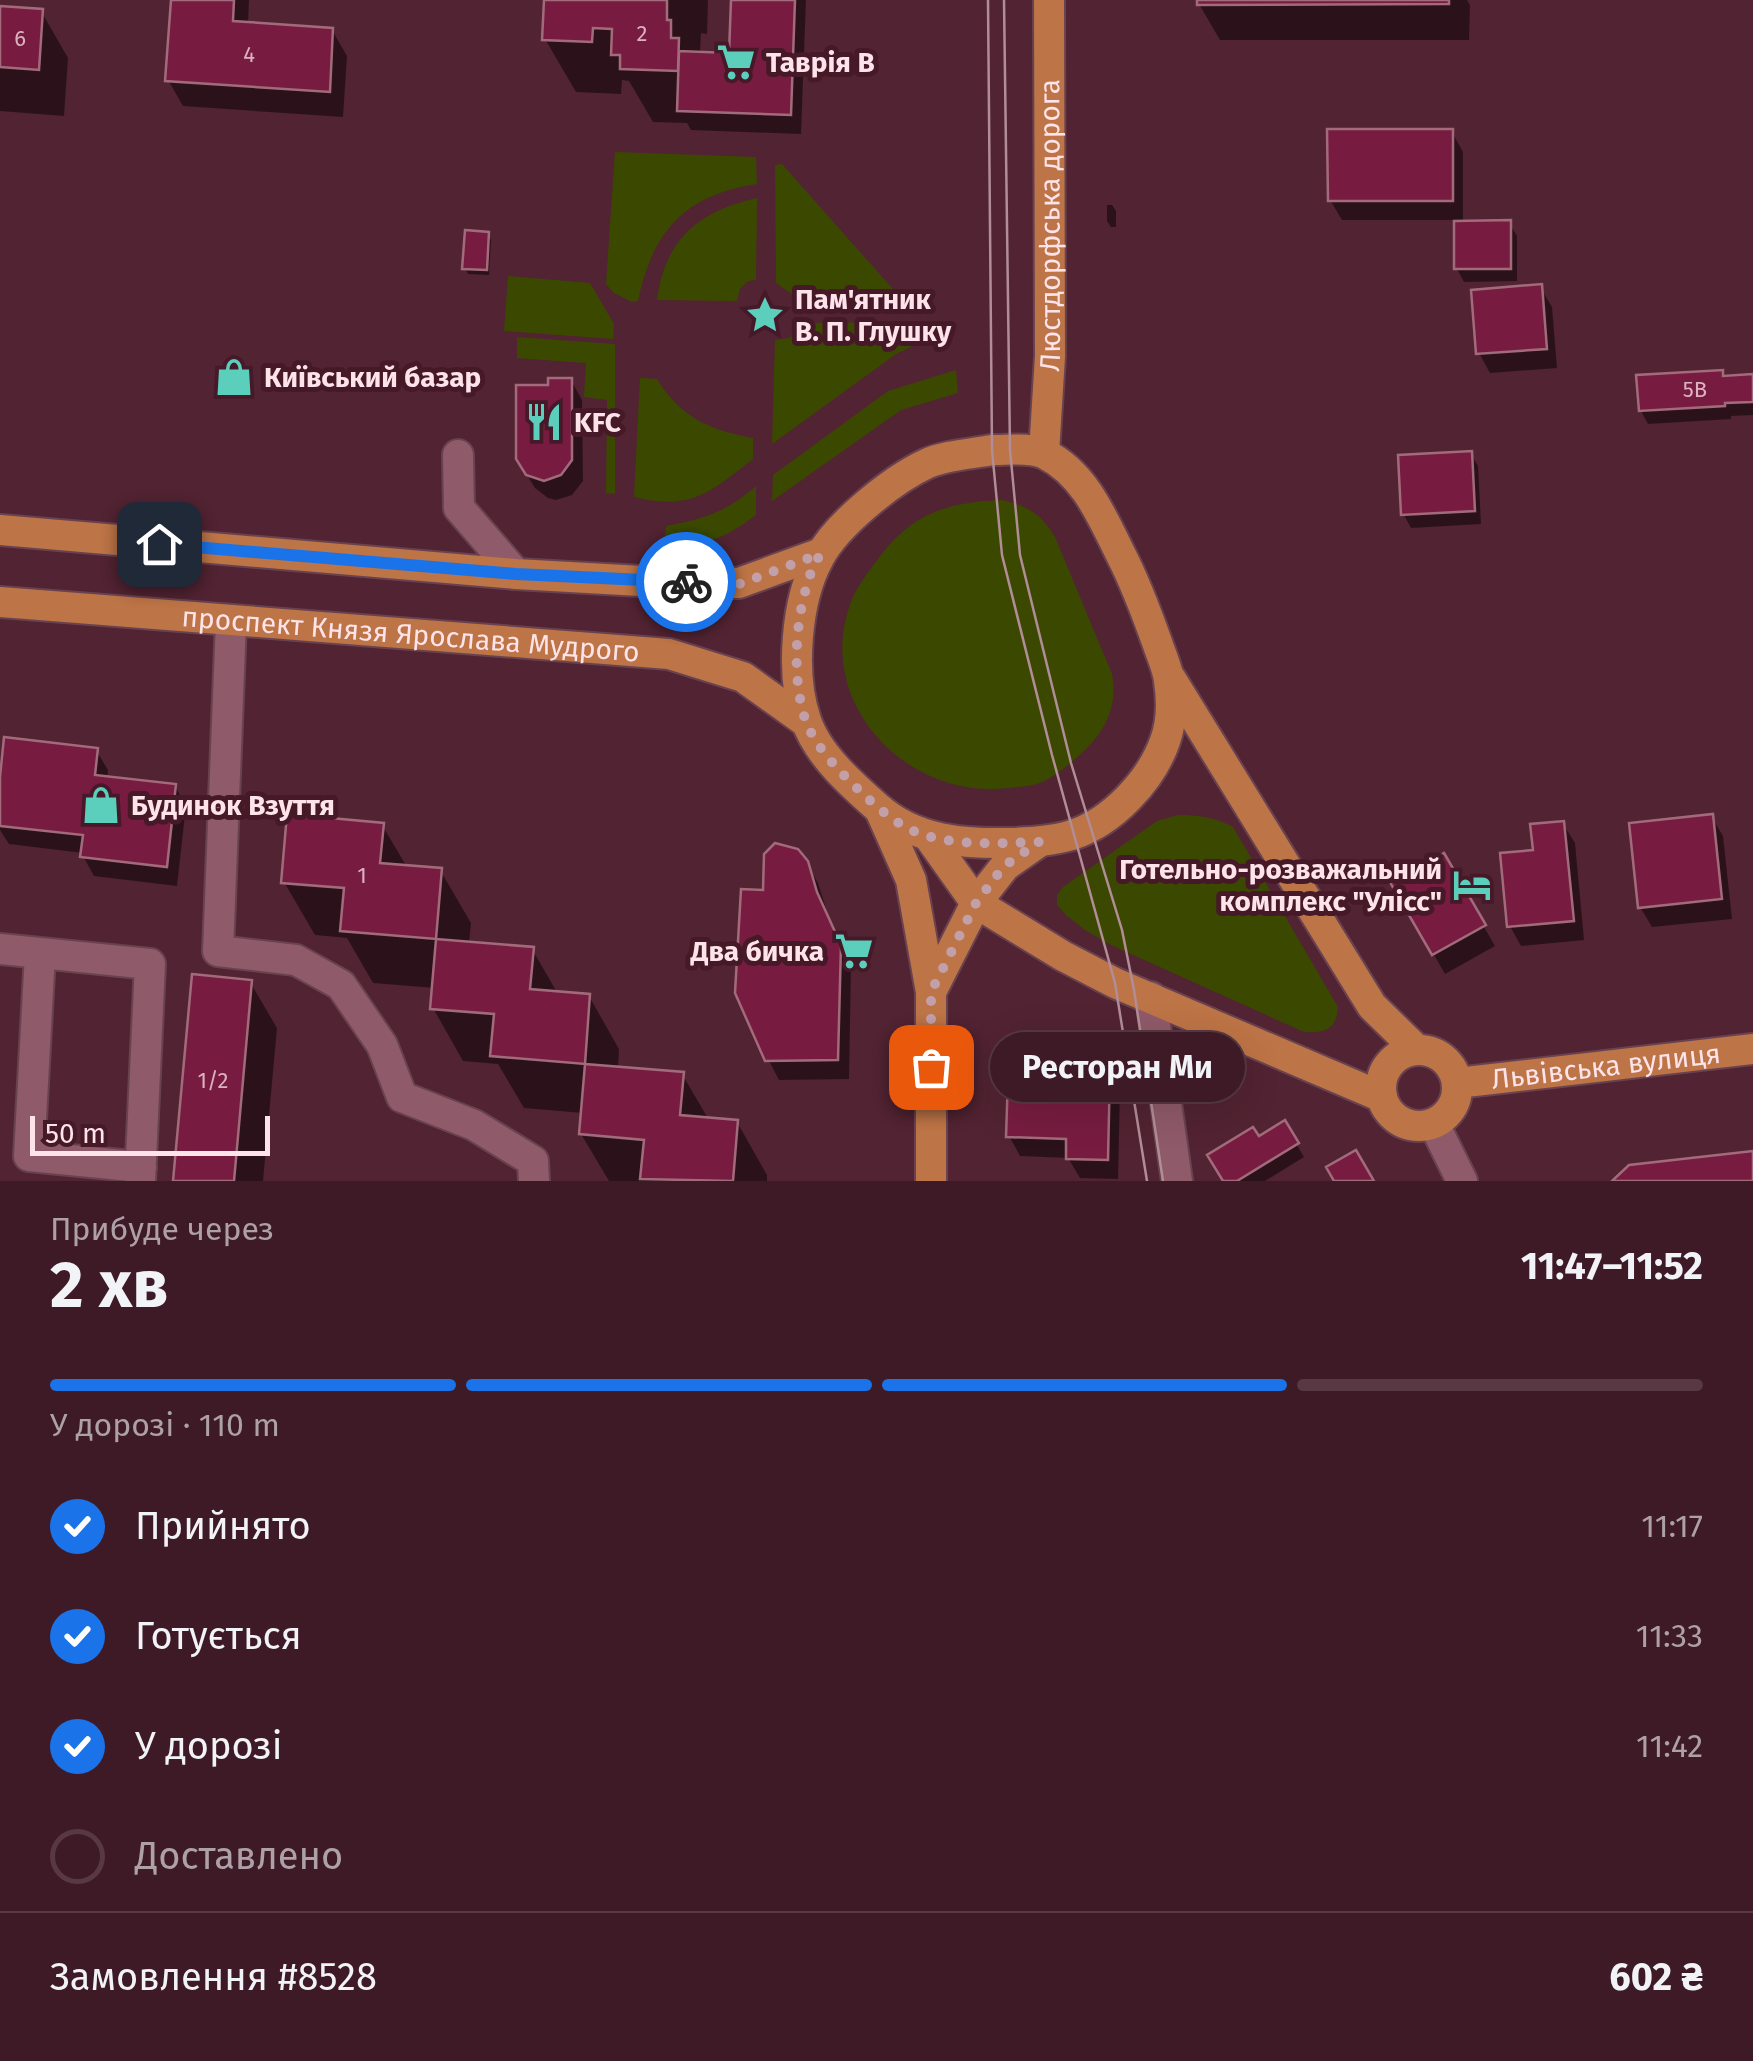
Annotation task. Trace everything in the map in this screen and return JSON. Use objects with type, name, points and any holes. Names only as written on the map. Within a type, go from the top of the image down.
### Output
[{"type":"main road","name":"Люстдорфська дорога","points":[[1044,453],[1050,356],[1050,0]]},
{"type":"main road","points":[[1169,676],[1172,710],[1165,742],[1149,773],[1118,809],[1074,834],[1039,842],[975,844],[929,837],[880,810],[826,754],[806,722],[797,648],[808,581],[820,554],[876,496],[928,462],[992,450],[1026,450],[1044,453],[1077,478],[1094,502],[1138,587],[1169,676],[1372,1006],[1417,1050],[1448,1063],[1457,1083],[1454,1104],[1434,1124],[1412,1126],[1393,1116],[1382,1097],[1382,1078],[1390,1064],[1417,1050]]},
{"type":"main road","points":[[0,530],[516,574],[739,584],[820,554]]},
{"type":"main road","name":"проспект Князя Ярослава Мудрого","points":[[0,602],[669,654],[742,677],[806,722]]},
{"type":"main road","points":[[880,810],[911,880],[931,992],[931,1181]]},
{"type":"main road","points":[[929,837],[976,903],[1062,956],[1115,983],[1382,1097]]},
{"type":"main road","points":[[931,992],[976,903],[1004,866],[1039,842]]},
{"type":"main road","name":"Львівська вулиця","points":[[1457,1083],[1753,1049]]},
{"type":"street","points":[[458,456],[459,508],[516,574]]},
{"type":"street","points":[[230,621],[218,951],[296,960],[341,985],[382,1045],[402,1097],[474,1125],[533,1161],[534,1181]]},
{"type":"street","points":[[0,950],[150,964],[140,1174],[29,1156],[40,954]]},
{"type":"street","points":[[1151,997],[1178,1181]]},
{"type":"street","points":[[1434,1124],[1462,1181]]},
{"type":"green space","points":[[615,152],[756,157],[757,184],[710,197],[676,220],[653,254],[638,301],[632,302],[606,284]]},
{"type":"green space","points":[[782,164],[907,305],[796,303],[793,295],[776,283],[775,165]]},
{"type":"green space","points":[[757,198],[756,280],[748,281],[740,289],[737,301],[657,300],[668,260],[688,231],[718,211]]},
{"type":"green space","points":[[508,276],[590,283],[614,324],[613,339],[504,331]]},
{"type":"green space","points":[[918,322],[934,341],[896,354],[772,444],[775,340],[790,338],[796,323]]},
{"type":"green space","points":[[517,337],[615,344],[615,494],[606,493],[607,400],[584,397],[586,363],[517,358]]},
{"type":"green space","points":[[956,370],[958,393],[901,410],[772,501],[773,475],[888,391]]},
{"type":"green space","points":[[640,378],[657,379],[676,404],[698,420],[753,438],[753,459],[699,496],[671,502],[634,497]]},
{"type":"green space","points":[[756,486],[756,515],[713,540],[664,548],[666,526],[714,513]]},
{"type":"green space","points":[[1002,500],[1033,512],[1055,537],[1112,674],[1113,699],[1106,721],[1093,741],[1052,777],[1021,787],[969,787],[934,778],[902,760],[876,735],[856,705],[845,672],[843,635],[858,587],[904,531],[947,508]]},
{"type":"green space","points":[[1178,815],[1206,817],[1233,827],[1338,1007],[1335,1021],[1328,1028],[1304,1032],[1111,945],[1085,930],[1057,905],[1057,895],[1063,887],[1157,821]]},
{"type":"building","points":[[171,0],[234,0],[233,21],[333,28],[330,92],[165,81]]},
{"type":"building","points":[[544,0],[667,0],[671,38],[679,38],[678,71],[620,69],[620,55],[611,55],[612,29],[593,28],[592,42],[542,40]]},
{"type":"building","name":"Таврія В","points":[[731,0],[795,0],[791,115],[677,111],[679,51],[729,53]]},
{"type":"building","points":[[1197,0],[1449,0],[1449,4],[1197,5]]},
{"type":"building","points":[[0,6],[43,9],[39,70],[0,67]]},
{"type":"building","points":[[1327,129],[1453,129],[1453,201],[1328,201]]},
{"type":"building","points":[[1511,220],[1511,269],[1454,269],[1454,221]]},
{"type":"building","points":[[465,230],[489,232],[487,270],[462,269]]},
{"type":"building","points":[[1542,284],[1547,349],[1476,354],[1471,290]]},
{"type":"building","points":[[1723,370],[1723,376],[1753,374],[1753,402],[1639,411],[1636,375]]},
{"type":"building","name":"KFC","points":[[548,378],[572,378],[572,460],[561,475],[544,481],[526,475],[516,459],[516,385],[548,385]]},
{"type":"building","points":[[1472,451],[1475,511],[1401,515],[1398,455]]},
{"type":"building","points":[[4,737],[98,748],[95,775],[176,784],[167,867],[80,857],[83,835],[0,826]]},
{"type":"building","points":[[287,814],[384,823],[380,863],[442,868],[436,939],[340,931],[344,888],[281,883]]},
{"type":"building","points":[[1713,814],[1722,899],[1638,908],[1629,823]]},
{"type":"building","points":[[1564,821],[1574,921],[1507,927],[1500,853],[1533,850],[1530,824]]},
{"type":"building","points":[[775,843],[798,849],[808,861],[841,945],[838,1060],[765,1061],[735,993],[741,889],[763,890],[764,854]]},
{"type":"building","points":[[1444,853],[1486,925],[1432,955],[1391,884]]},
{"type":"building","points":[[436,939],[534,947],[530,989],[590,994],[585,1064],[490,1056],[494,1014],[430,1009]]},
{"type":"building","points":[[192,974],[252,980],[234,1181],[173,1181]]},
{"type":"building","points":[[1009,1047],[1057,1049],[1057,1066],[1110,1068],[1108,1160],[1066,1159],[1066,1139],[1006,1137]]},
{"type":"building","points":[[585,1064],[684,1072],[680,1115],[738,1120],[733,1181],[640,1179],[644,1140],[579,1134]]},
{"type":"building","points":[[1285,1120],[1299,1143],[1237,1181],[1223,1181],[1207,1155],[1253,1127],[1259,1136]]},
{"type":"building","points":[[1356,1150],[1374,1181],[1334,1181],[1326,1167]]},
{"type":"building","points":[[1753,1151],[1753,1181],[1612,1181],[1629,1165]]},
{"type":"tram line","points":[[988,0],[992,450],[1002,555],[1115,983],[1147,1181]]},
{"type":"tram line","points":[[1004,0],[1010,450],[1020,555],[1071,763],[1122,930],[1163,1181]]},
{"type":"way so far","points":[[686,582],[739,584],[820,554],[808,581],[797,648],[806,722],[826,754],[880,810],[929,837],[975,844],[1039,842],[1004,866],[976,903],[931,992],[931,1067]]},
{"type":"place","name":"Таврія В","points":[[736,62]]},
{"type":"place","name":"Пам'ятник В. П. Глушку","points":[[765,315]]},
{"type":"place","name":"Київський базар","points":[[234,377]]},
{"type":"place","name":"KFC","points":[[544,422]]},
{"type":"place","name":"Будинок Взуття","points":[[101,805]]},
{"type":"place","name":"Готельно-розважальний комплекс \"Улісс\"","points":[[1472,885]]},
{"type":"place","name":"Два бичка","points":[[854,951]]},
{"type":"place","name":"Ресторан Ми","points":[[931,1067]]},
{"type":"route","points":[[159,544],[516,574],[686,582]]}]
